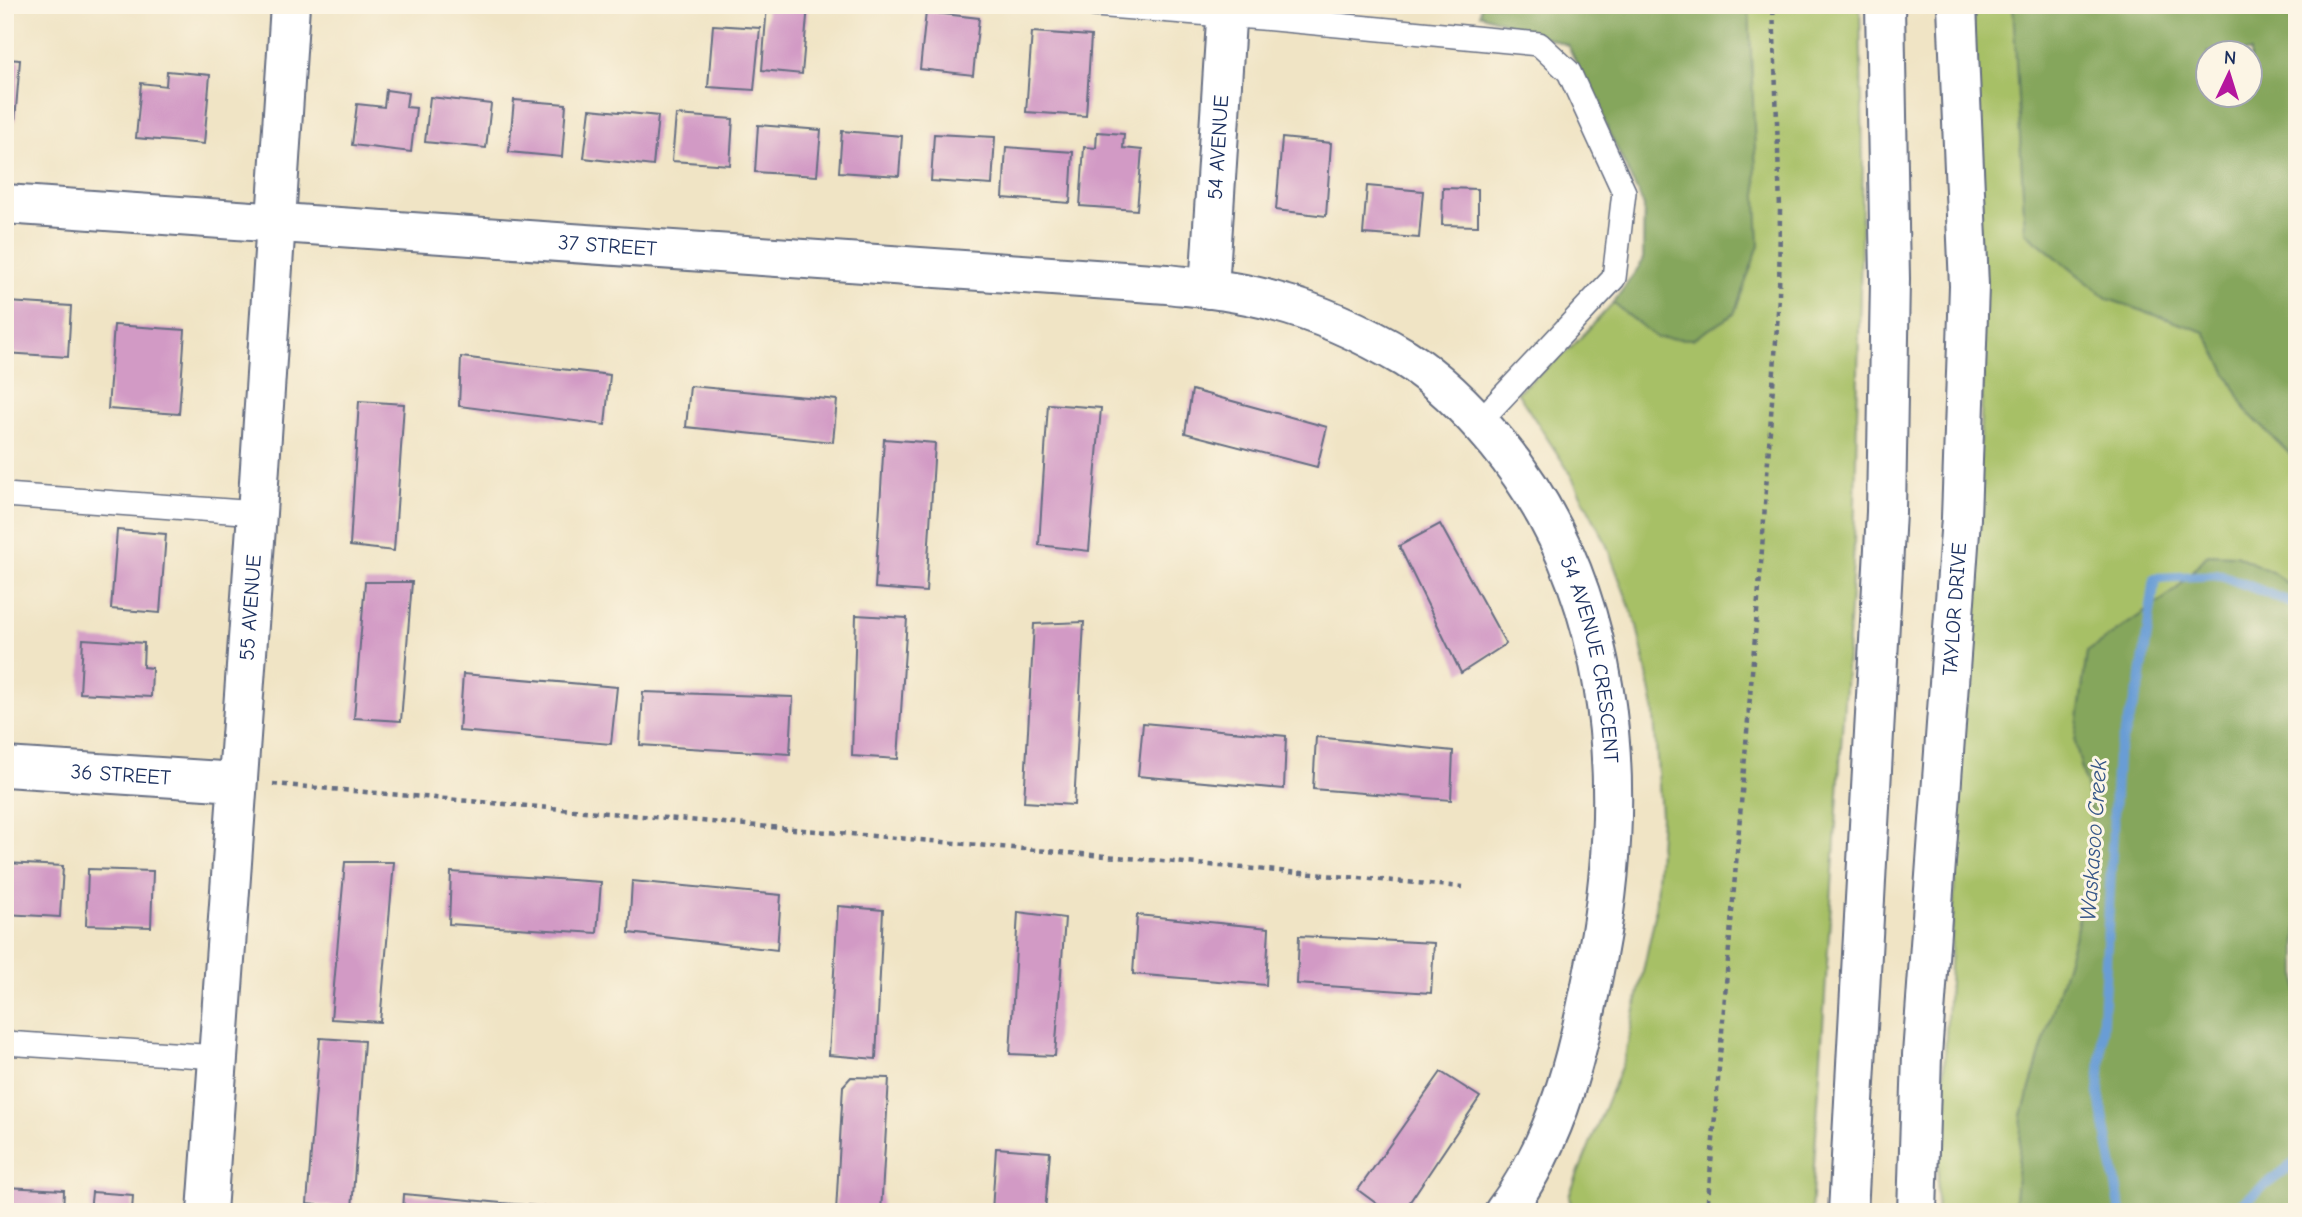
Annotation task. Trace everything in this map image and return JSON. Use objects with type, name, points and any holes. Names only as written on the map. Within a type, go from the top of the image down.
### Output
[{"type":"street","name":"55 AVENUE","points":[[207,1212],[290,5]]},
{"type":"street","points":[[1848,1212],[1886,512],[1890,279],[1885,5]]},
{"type":"street","name":"TAYLOR DRIVE","points":[[1917,1212],[1922,1055],[1961,518],[1969,286],[1957,5]]},
{"type":"street","name":"54 AVENUE","points":[[1209,289],[1227,10]]},
{"type":"street","name":"37 STREET","points":[[5,204],[1209,289]]},
{"type":"street","name":"54 AVENUE CRESCENT","points":[[1209,289],[1272,300],[1320,316],[1406,359],[1443,388],[1479,422],[1532,490],[1560,543],[1578,588],[1596,647],[1608,711],[1613,786],[1612,854],[1602,930],[1587,1009],[1569,1080],[1546,1141],[1504,1212]]},
{"type":"street","name":"36 STREET","points":[[5,766],[237,782]]},
{"type":"lane","points":[[1095,5],[1227,10],[1539,44],[1569,72],[1624,192],[1614,278],[1479,422]]},
{"type":"lane","points":[[5,495],[257,513]]},
{"type":"lane","points":[[5,1043],[217,1057]]},
{"type":"path","points":[[1707,1212],[1761,564],[1779,296],[1773,5]]},
{"type":"path","points":[[237,782],[1463,887]]},
{"type":"green space","points":[[1481,5],[1860,5],[1863,161],[1854,546],[1811,1212],[1572,1212],[1569,1196],[1625,1057],[1655,915],[1661,815],[1653,703],[1637,626],[1605,541],[1568,470],[1517,392],[1570,349],[1613,303],[1643,262],[1644,206],[1568,45],[1480,14]]},
{"type":"green space","points":[[1481,5],[1749,5],[1759,245],[1734,314],[1693,339],[1657,338],[1613,303],[1643,261],[1644,206],[1568,45],[1480,14]]},
{"type":"green space","points":[[1972,5],[2297,5],[2297,1212],[1936,1212],[1983,382]]},
{"type":"green space","points":[[2013,5],[2297,5],[2297,461],[2247,412],[2205,332],[2108,299],[2025,232]]},
{"type":"green space","points":[[2208,554],[2236,555],[2272,572],[2297,591],[2297,1212],[2014,1212],[2022,1115],[2076,931],[2094,842],[2087,790],[2075,742],[2087,652],[2176,590]]},
{"type":"building","points":[[767,5],[808,5],[802,74],[762,70]]},
{"type":"building","points":[[926,12],[979,18],[973,75],[920,69]]},
{"type":"building","points":[[713,25],[760,28],[754,90],[708,87]]},
{"type":"building","points":[[1032,32],[1091,36],[1086,116],[1026,112]]},
{"type":"building","points":[[5,59],[20,60],[15,121],[5,120]]},
{"type":"building","points":[[167,71],[210,75],[204,144],[136,138],[141,83],[166,86]]},
{"type":"building","points":[[386,90],[408,93],[406,107],[416,108],[411,152],[352,145],[357,104],[384,107]]},
{"type":"building","points":[[430,97],[491,104],[486,148],[425,142]]},
{"type":"building","points":[[514,100],[566,104],[562,157],[509,152]]},
{"type":"building","points":[[590,109],[658,116],[653,166],[584,158]]},
{"type":"building","points":[[676,115],[733,119],[730,165],[672,161]]},
{"type":"building","points":[[758,125],[821,130],[817,176],[755,172]]},
{"type":"building","points":[[842,131],[902,136],[899,176],[839,172]]},
{"type":"building","points":[[1097,132],[1124,134],[1123,148],[1142,150],[1137,210],[1080,206],[1084,147],[1096,148]]},
{"type":"building","points":[[934,134],[995,137],[992,185],[931,181]]},
{"type":"building","points":[[1282,138],[1331,143],[1326,216],[1276,210]]},
{"type":"building","points":[[1006,147],[1073,152],[1070,203],[1003,198]]},
{"type":"building","points":[[1367,186],[1423,191],[1419,238],[1363,234]]},
{"type":"building","points":[[1443,188],[1478,189],[1478,226],[1442,225]]},
{"type":"building","points":[[8,302],[71,306],[68,357],[5,353]]},
{"type":"building","points":[[114,325],[185,330],[179,414],[108,409]]},
{"type":"building","points":[[461,357],[610,375],[605,425],[459,406]]},
{"type":"building","points":[[690,386],[837,400],[833,442],[686,427]]},
{"type":"building","points":[[1192,390],[1327,427],[1317,467],[1185,433]]},
{"type":"building","points":[[359,401],[404,404],[394,551],[350,546]]},
{"type":"building","points":[[1048,404],[1101,408],[1089,551],[1039,545]]},
{"type":"building","points":[[884,439],[935,443],[926,592],[875,588]]},
{"type":"building","points":[[1440,524],[1506,644],[1461,673],[1399,546]]},
{"type":"building","points":[[117,530],[166,534],[160,613],[111,609]]},
{"type":"building","points":[[365,582],[412,582],[401,721],[354,718]]},
{"type":"building","points":[[856,615],[907,618],[898,759],[852,756]]},
{"type":"building","points":[[1084,622],[1074,805],[1024,802],[1034,624]]},
{"type":"building","points":[[83,639],[144,643],[143,667],[152,668],[151,697],[80,693]]},
{"type":"building","points":[[463,674],[617,687],[611,744],[459,731]]},
{"type":"building","points":[[643,692],[793,697],[790,754],[640,745]]},
{"type":"building","points":[[1143,723],[1286,736],[1284,789],[1138,776]]},
{"type":"building","points":[[1316,737],[1453,751],[1451,800],[1313,789]]},
{"type":"building","points":[[345,862],[394,862],[380,1022],[331,1019]]},
{"type":"building","points":[[5,863],[63,866],[60,917],[5,914]]},
{"type":"building","points":[[88,869],[153,871],[151,927],[86,925]]},
{"type":"building","points":[[451,872],[601,882],[597,933],[449,924]]},
{"type":"building","points":[[632,881],[781,895],[777,950],[629,933]]},
{"type":"building","points":[[838,906],[883,910],[876,1059],[829,1055]]},
{"type":"building","points":[[1018,912],[1065,918],[1055,1056],[1010,1054]]},
{"type":"building","points":[[1137,915],[1269,928],[1266,985],[1133,974]]},
{"type":"building","points":[[1299,936],[1434,943],[1431,993],[1297,984]]},
{"type":"building","points":[[320,1038],[364,1041],[352,1209],[307,1204]]},
{"type":"building","points":[[1441,1072],[1480,1097],[1403,1212],[1388,1212],[1358,1190]]},
{"type":"building","points":[[851,1077],[889,1078],[881,1212],[836,1212],[843,1086]]},
{"type":"building","points":[[996,1148],[1050,1152],[1045,1212],[992,1212]]},
{"type":"building","points":[[5,1187],[64,1190],[63,1212],[5,1212]]},
{"type":"building","points":[[92,1192],[133,1195],[132,1212],[90,1212]]},
{"type":"building","points":[[404,1194],[557,1208],[556,1212],[403,1212]]},
{"type":"building","points":[[632,1207],[674,1210],[674,1212],[632,1212]]},
{"type":"waterway","name":"Waskasoo Creek","points":[[2121,1212],[2099,1093],[2117,757],[2140,684],[2155,578],[2221,575],[2297,605]]},
{"type":"waterway","name":"Waskasoo Creek","points":[[2230,1212],[2297,1161]]}]
